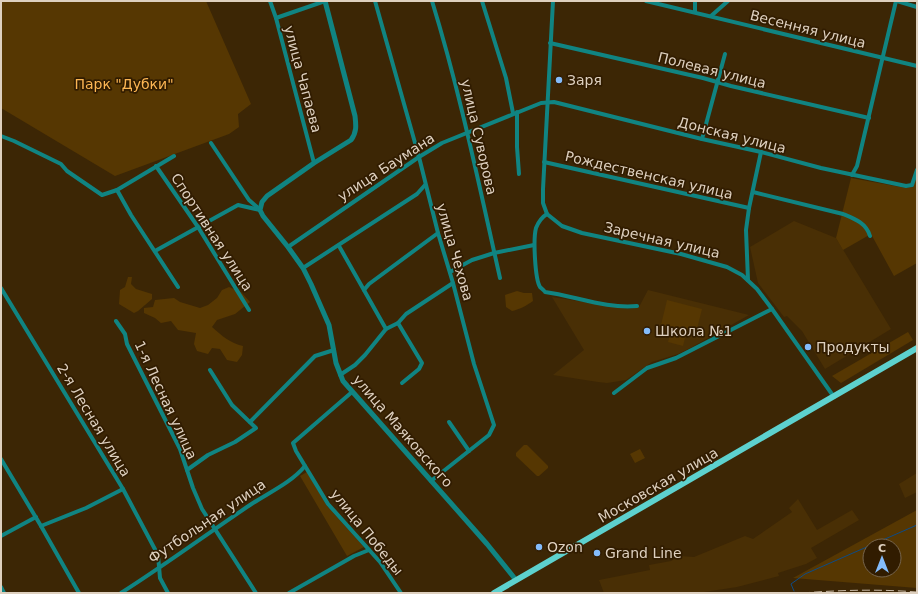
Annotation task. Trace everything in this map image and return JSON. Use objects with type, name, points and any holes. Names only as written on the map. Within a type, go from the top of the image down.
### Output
[{"type":"main road","name":"Московская улица","points":[[494,593],[917,348]]},
{"type":"street","name":"улица Чапаева","points":[[270,1],[276,18],[314,163]]},
{"type":"street","points":[[155,251],[238,205],[260,210],[261,205],[267,196],[314,163],[351,140],[355,134],[356,129],[354,116],[325,1],[276,18]]},
{"type":"street","name":"улица Чехова","points":[[375,1],[419,157],[425,185],[474,364],[494,425],[489,435],[431,481]]},
{"type":"street","name":"улица Суворова","points":[[432,1],[446,46],[500,278]]},
{"type":"street","points":[[482,1],[515,112],[519,174]]},
{"type":"street","points":[[553,1],[544,162],[543,203],[547,214],[542,217],[536,227],[534,245],[538,281],[540,288],[545,292],[625,307],[637,306]]},
{"type":"street","name":"Весенняя улица","points":[[646,1],[917,66]]},
{"type":"street","points":[[695,1],[695,12]]},
{"type":"street","points":[[711,16],[728,1]]},
{"type":"street","points":[[852,175],[857,166],[897,1],[917,7]]},
{"type":"street","name":"Полевая улица","points":[[550,43],[869,118]]},
{"type":"street","points":[[702,139],[725,54]]},
{"type":"street","name":"улица Баумана","points":[[288,247],[419,157],[442,143],[515,112],[548,102]]},
{"type":"street","name":"Донская улица","points":[[548,102],[554,102],[852,175],[906,186],[912,185],[917,170]]},
{"type":"street","points":[[1,136],[14,140],[61,164],[66,171],[102,195],[117,190],[174,156]]},
{"type":"street","name":"улица Маяковского","points":[[211,143],[253,206],[260,210],[303,268],[329,325],[340,375],[343,381],[487,544],[516,580]]},
{"type":"street","points":[[748,280],[746,230],[749,208],[761,152]]},
{"type":"street","name":"Рождественская улица","points":[[544,162],[749,208]]},
{"type":"street","name":"Спортивная улица","points":[[156,166],[198,227],[249,310]]},
{"type":"street","points":[[303,268],[417,194],[425,185]]},
{"type":"street","points":[[117,190],[131,215],[178,287]]},
{"type":"street","name":"Рождественская улица","points":[[753,192],[856,218],[868,228],[870,236]]},
{"type":"street","name":"Заречная улица","points":[[547,214],[562,226],[582,233],[681,254],[727,266],[742,275],[772,309],[834,396]]},
{"type":"street","points":[[364,290],[369,284],[438,233]]},
{"type":"street","points":[[450,272],[472,260],[494,253],[534,245]]},
{"type":"street","points":[[339,246],[386,329]]},
{"type":"street","points":[[340,375],[355,365],[365,355],[386,329],[398,323],[406,314],[453,283]]},
{"type":"street","name":"2-я Лесная улица","points":[[1,288],[123,489],[158,555],[160,578],[168,593]]},
{"type":"street","points":[[614,393],[646,368],[676,358],[772,309]]},
{"type":"street","name":"1-я Лесная улица","points":[[116,321],[126,334],[127,344],[180,450],[202,509],[256,593]]},
{"type":"street","points":[[398,323],[422,363],[419,369],[402,382]]},
{"type":"street","points":[[250,422],[315,356],[334,350]]},
{"type":"street","points":[[187,470],[256,428],[232,404],[210,370]]},
{"type":"street","name":"улица Победы","points":[[352,392],[293,442],[305,466],[328,504],[380,562],[401,593]]},
{"type":"street","points":[[449,422],[469,451]]},
{"type":"street","points":[[1,458],[79,593]]},
{"type":"street","name":"Футбольная улица","points":[[121,593],[287,480],[305,466]]},
{"type":"street","points":[[41,526],[86,508],[123,489]]},
{"type":"street","points":[[1,536],[36,517]]},
{"type":"street","points":[[289,593],[354,556],[369,550]]},
{"type":"street","points":[[1,587],[4,593]]},
{"type":"shaded area","points":[[794,221],[836,238],[891,329],[825,369],[802,331],[787,316],[784,317],[758,283],[750,247]]},
{"type":"shaded area","name":"Школа №1","points":[[648,290],[749,315],[678,354],[652,362],[626,380],[607,383],[553,375],[584,350],[552,297],[629,309],[639,307]]},
{"type":"shaded area","points":[[917,473],[917,492],[905,498],[899,484]]},
{"type":"shaded area","points":[[798,499],[817,530],[852,510],[859,520],[811,548],[817,558],[806,564],[778,573],[779,576],[737,587],[698,593],[604,593],[599,580],[650,570],[649,565],[671,561],[680,556],[694,557],[745,536],[753,539],[792,512],[789,508]]},
{"type":"green space","name":"Парк \"Дубки\"","points":[[1,1],[206,1],[251,104],[238,114],[239,127],[229,134],[115,176],[1,108]]},
{"type":"green space","points":[[917,176],[917,263],[894,276],[871,234],[843,250],[836,238],[851,178],[906,188],[913,187]]},
{"type":"green space","points":[[128,277],[132,277],[131,284],[136,289],[152,294],[152,299],[134,313],[119,304],[120,290],[125,287]]},
{"type":"green space","points":[[229,287],[241,292],[250,302],[235,314],[217,320],[212,327],[230,341],[243,346],[242,355],[237,362],[227,360],[220,349],[212,348],[208,354],[197,351],[194,344],[196,333],[178,330],[171,321],[161,323],[155,318],[144,313],[144,308],[153,307],[155,300],[174,298],[180,302],[200,308],[208,305],[217,298],[222,290]]},
{"type":"green space","points":[[517,291],[532,293],[533,301],[517,310],[512,311],[506,307],[505,295]]},
{"type":"green space","points":[[667,300],[702,309],[696,333],[661,325]]},
{"type":"green space","points":[[908,332],[913,340],[841,383],[832,376]]},
{"type":"green space","points":[[670,334],[685,338],[683,346],[668,342]]},
{"type":"green space","points":[[524,445],[527,445],[548,466],[548,468],[539,476],[537,476],[516,456],[516,453]]},
{"type":"green space","points":[[640,449],[645,458],[635,463],[630,454]]},
{"type":"green space","points":[[307,472],[327,506],[364,547],[347,556],[300,476]]},
{"type":"green space","points":[[917,510],[917,588],[793,578],[862,540],[862,578],[902,578],[902,538],[866,538]]},
{"type":"waterway","points":[[794,591],[791,584],[805,574],[917,525]]},
{"type":"railway","points":[[802,593],[860,590],[917,592]]},
{"type":"place","name":"Заря","points":[[559,80]]},
{"type":"place","name":"Школа №1","points":[[647,331]]},
{"type":"place","name":"Продукты","points":[[808,347]]},
{"type":"place","name":"Ozon","points":[[539,547]]},
{"type":"place","name":"Grand Line","points":[[597,553]]}]
